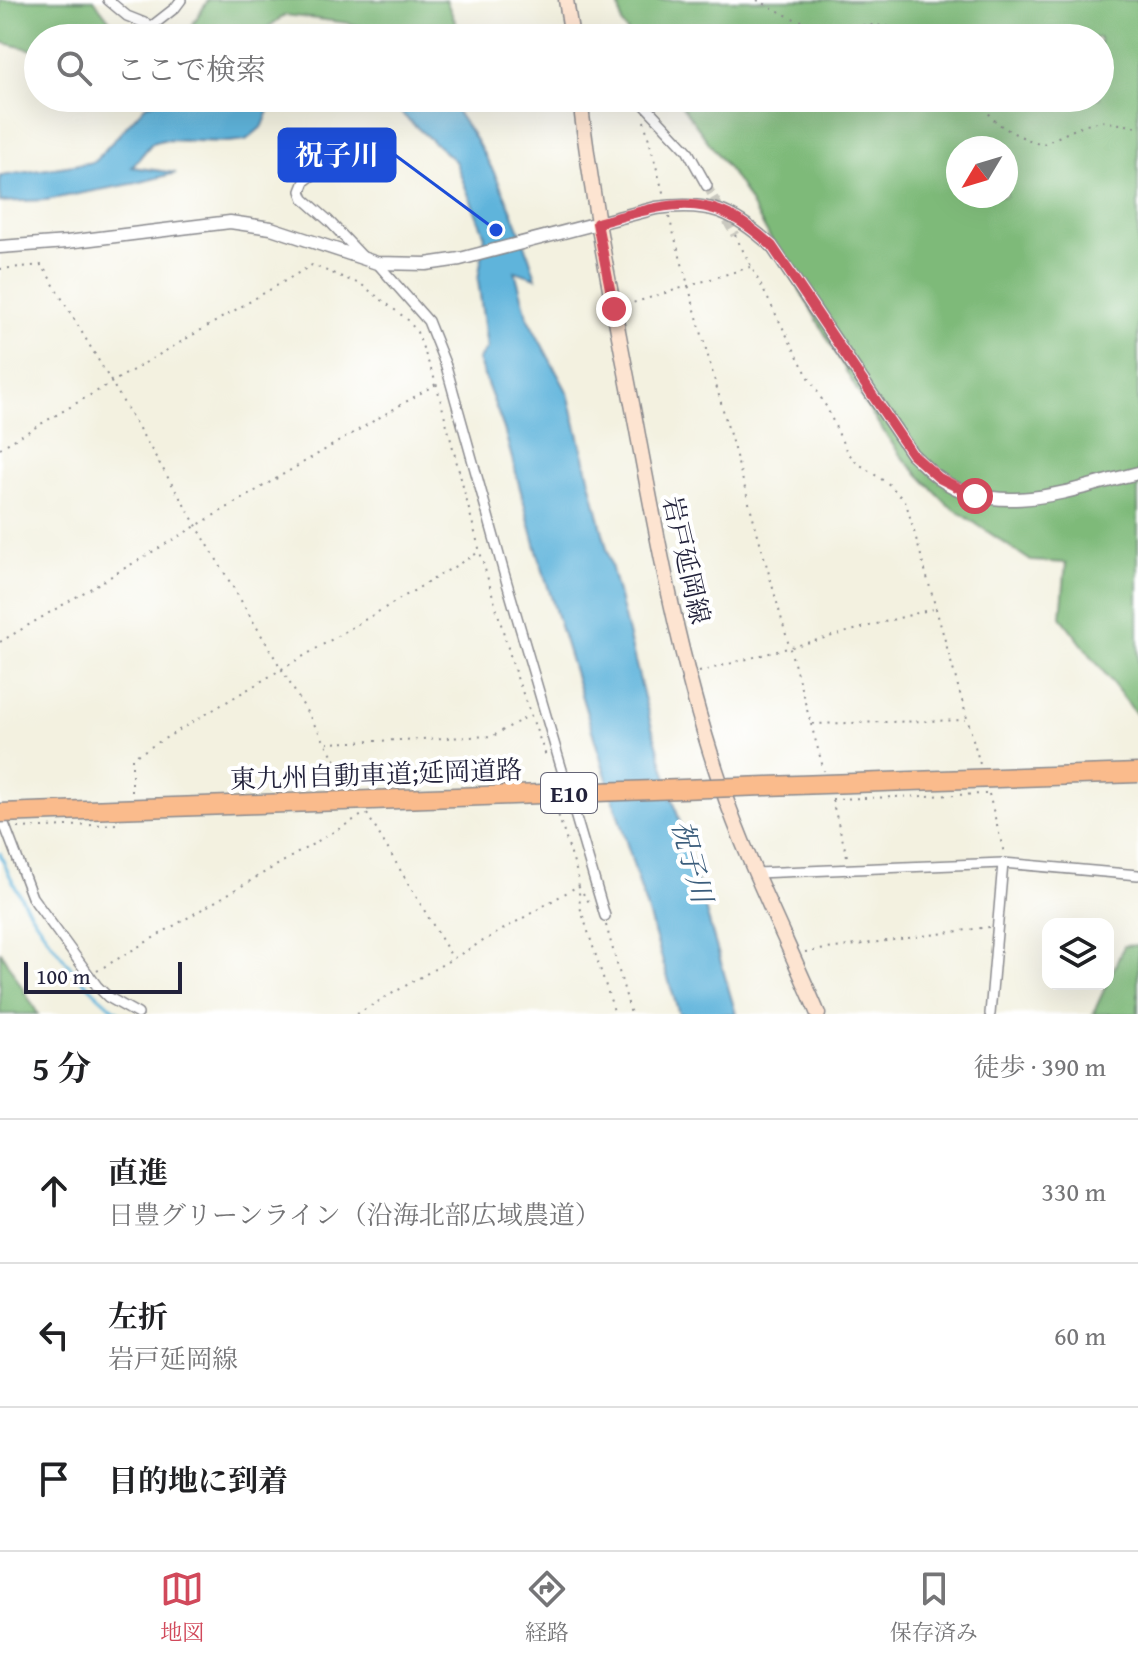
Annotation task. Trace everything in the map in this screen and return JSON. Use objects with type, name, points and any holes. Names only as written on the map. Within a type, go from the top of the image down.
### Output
[{"type":"highway","name":"東九州自動車道;延岡道路","points":[[2,818],[1138,773]]},
{"type":"main road","points":[[566,0],[570,24]]},
{"type":"main road","name":"岩戸延岡線","points":[[582,112],[597,223],[648,500],[689,675],[721,786],[818,1014]]},
{"type":"street","points":[[108,0],[127,16],[147,24]]},
{"type":"street","points":[[155,24],[181,0]]},
{"type":"street","points":[[651,112],[687,150],[707,186]]},
{"type":"street","points":[[333,160],[305,181],[301,191],[304,199],[428,321],[446,366],[605,916]]},
{"type":"street","points":[[0,247],[230,222],[271,228],[371,262],[398,265],[460,259],[656,208],[687,204],[712,208],[749,225],[772,246],[912,454],[939,478],[975,496],[1014,500],[1138,473]]},
{"type":"street","points":[[2,818],[32,897],[89,976],[108,997],[138,1014]]},
{"type":"street","points":[[990,1014],[1005,863]]},
{"type":"street","points":[[756,873],[1005,863],[1138,875]]},
{"type":"path","points":[[757,0],[792,18],[812,24]]},
{"type":"path","points":[[642,112],[664,197]]},
{"type":"path","points":[[986,112],[1008,129],[1041,145],[1086,124],[1102,121],[1138,127]]},
{"type":"path","points":[[669,215],[811,724],[968,719]]},
{"type":"path","points":[[735,235],[846,450],[856,462],[890,485],[906,503],[980,764]]},
{"type":"path","points":[[0,269],[42,265],[282,670]]},
{"type":"path","points":[[0,448],[312,265],[353,280],[408,320],[417,332],[436,383],[480,552],[530,715],[550,765]]},
{"type":"path","points":[[614,309],[750,267]]},
{"type":"path","points":[[0,642],[436,383]]},
{"type":"path","points":[[132,805],[132,758],[480,552]]},
{"type":"path","points":[[689,675],[937,607]]},
{"type":"path","points":[[326,743],[493,736],[530,715]]},
{"type":"path","points":[[832,799],[989,794],[1005,863]]},
{"type":"path","points":[[556,809],[578,876],[580,907],[615,1014]]},
{"type":"path","points":[[89,976],[367,813]]},
{"type":"path","points":[[2,818],[126,824]]},
{"type":"path","points":[[578,886],[588,902],[605,916],[631,1014]]},
{"type":"path","points":[[357,1014],[578,886]]},
{"type":"path","points":[[792,953],[997,925]]},
{"type":"green space","points":[[0,0],[94,0],[114,24],[24,24],[24,48],[0,42]]},
{"type":"green space","points":[[208,0],[446,0],[456,24],[352,24],[285,15],[272,24],[193,24]]},
{"type":"green space","points":[[618,0],[1138,0],[1138,716],[1061,617],[1066,563],[1031,561],[947,504],[901,456],[866,406],[740,185],[686,112],[1114,112],[1114,24],[622,24]]},
{"type":"green space","points":[[1138,945],[1138,1014],[1093,1014],[1104,990],[1114,990],[1114,968],[1124,946]]},
{"type":"green space","points":[[1,952],[38,1014],[0,1014]]},
{"type":"water","points":[[140,112],[268,112],[263,126],[246,140],[163,140],[152,143],[132,167],[176,173],[46,200],[0,202],[0,176],[94,162]]},
{"type":"water","points":[[401,112],[456,112],[488,161],[520,230],[536,278],[515,271],[528,319],[568,393],[649,717],[736,1014],[679,1014],[537,551],[504,429],[478,360],[487,348],[478,280],[485,236],[455,161]]},
{"type":"waterway","points":[[0,853],[21,896],[50,941],[85,983],[121,1014]]},
{"type":"tunnel","points":[[707,186],[735,235]]},
{"type":"place","name":"祝子川","points":[[496,230]]},
{"type":"route","points":[[614,309],[597,223],[656,208],[687,204],[712,208],[749,225],[772,246],[912,454],[939,478],[975,496]]}]
